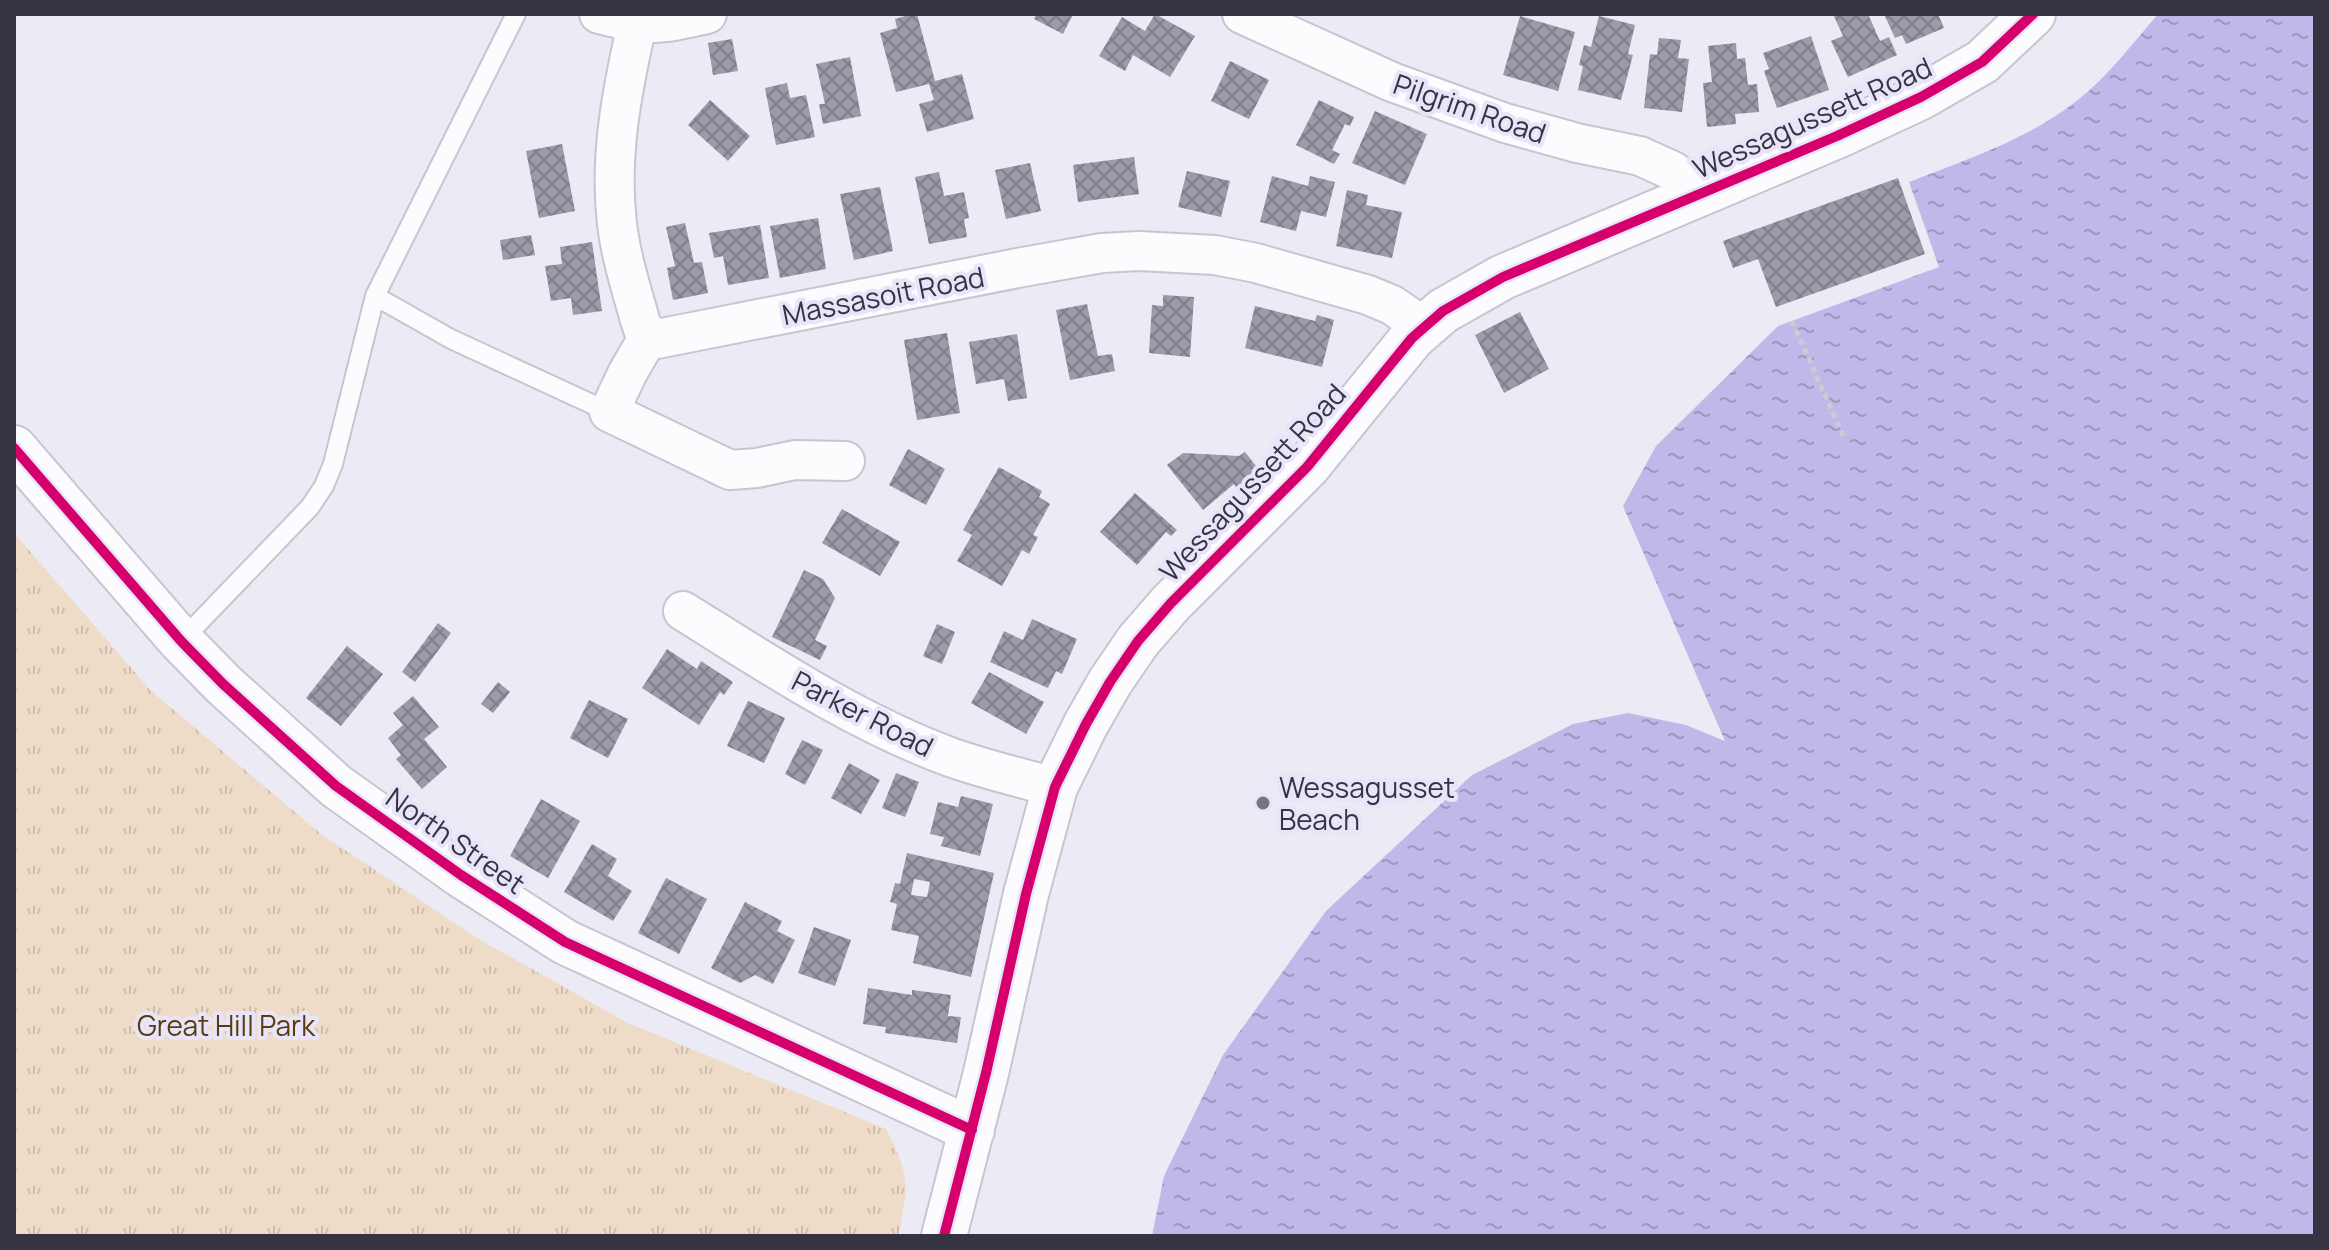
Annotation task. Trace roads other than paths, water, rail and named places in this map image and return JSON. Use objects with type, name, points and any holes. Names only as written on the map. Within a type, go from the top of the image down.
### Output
[{"type":"street","points":[[599,14],[654,25],[707,14]]},
{"type":"street","name":"Pilgrim Road","points":[[1242,14],[1392,82],[1505,123],[1640,156],[1673,171],[1700,192]]},
{"type":"street","name":"Wessagussett Road","points":[[944,1236],[972,1130],[1026,894],[1055,787],[1092,713],[1138,641],[1197,576],[1307,467],[1424,327],[1465,296],[1700,192],[1837,136],[1952,81],[1982,62],[2033,14]]},
{"type":"street","points":[[637,24],[622,94],[614,170],[621,250],[643,329],[649,336],[609,412],[730,470],[795,460],[845,461]]},
{"type":"street","name":"Massasoit Road","points":[[649,336],[664,339],[1023,267],[1102,253],[1139,251],[1215,255],[1256,263],[1368,295],[1392,305],[1424,327]]},
{"type":"street","name":"North Street","points":[[14,448],[181,641],[223,684],[336,786],[461,875],[565,942],[972,1130]]},
{"type":"street","name":"Parker Road","points":[[683,611],[880,727],[950,757],[1055,787]]},
{"type":"lane","points":[[181,641],[310,507],[324,486],[333,464],[375,296],[516,14]]},
{"type":"lane","points":[[375,296],[451,339],[609,412]]},
{"type":"water","points":[[2158,14],[2315,14],[2315,1236],[1152,1236],[1164,1176],[1223,1055],[1326,911],[1472,775],[1573,724],[1628,713],[1686,725],[1725,741],[1623,506],[1656,446],[1778,326],[1939,267],[1909,182],[2019,137],[2060,113],[2100,80]]},
{"type":"place","name":"Wessagusset Beach","points":[[1263,803]]},
{"type":"park label","name":"Great Hill Park","points":[[226,1025]]}]
